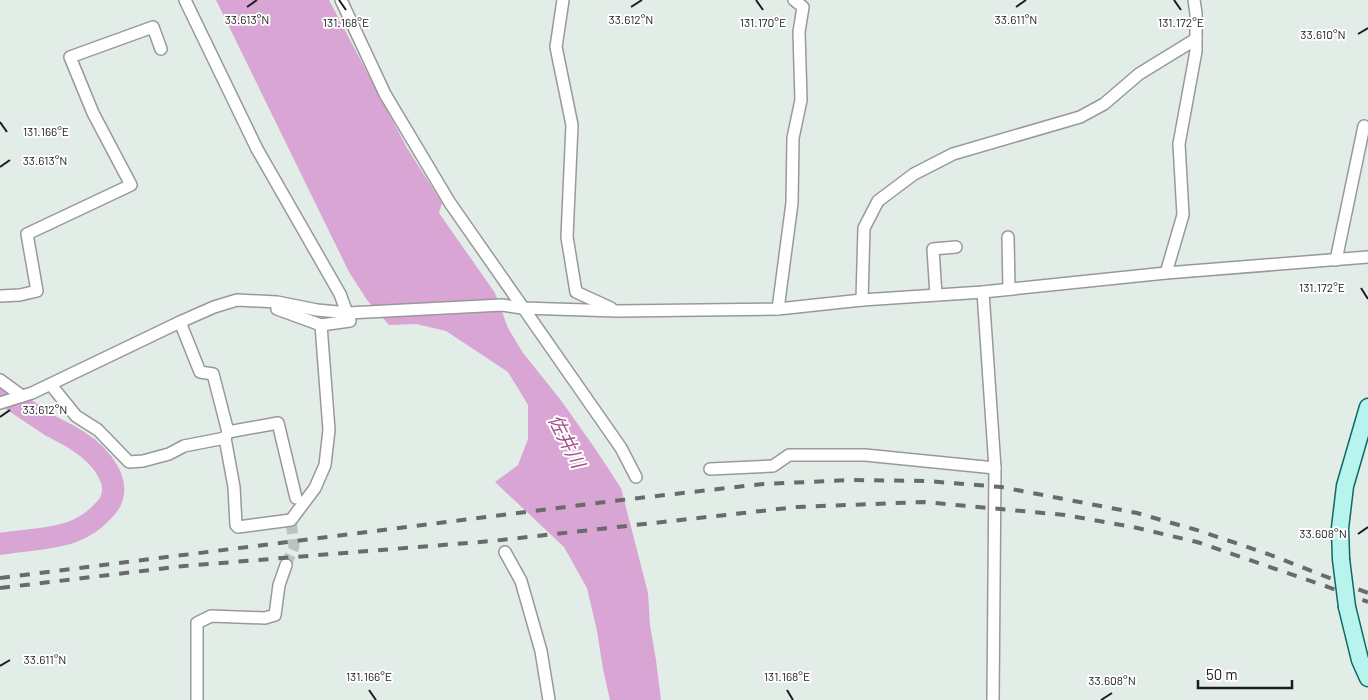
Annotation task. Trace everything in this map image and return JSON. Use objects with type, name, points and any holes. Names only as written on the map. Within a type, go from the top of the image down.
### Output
[{"type":"main road","points":[[1368,407],[1345,486],[1340,528],[1346,607],[1360,660],[1368,678]]},
{"type":"street","points":[[185,0],[257,150],[340,294],[350,321],[321,325],[277,309],[277,302]]},
{"type":"street","points":[[341,0],[385,94],[450,203],[621,448],[636,477]]},
{"type":"street","points":[[562,0],[556,48],[572,125],[567,237],[576,292],[618,311]]},
{"type":"street","points":[[778,309],[792,203],[793,138],[801,100],[800,32],[803,6],[794,0]]},
{"type":"street","points":[[1166,274],[1183,215],[1179,144],[1196,50],[1194,0]]},
{"type":"street","points":[[0,296],[20,295],[37,291],[28,234],[131,185],[93,113],[70,57],[153,27],[161,49]]},
{"type":"street","points":[[862,300],[864,228],[878,201],[914,174],[953,154],[1080,117],[1104,104],[1139,74],[1196,39]]},
{"type":"street","points":[[1336,260],[1364,126]]},
{"type":"street","points":[[1008,237],[1009,289]]},
{"type":"street","points":[[936,295],[933,249],[956,247]]},
{"type":"street","points":[[0,403],[51,385],[180,322],[214,307],[238,300],[277,302],[317,310],[348,313],[509,305],[522,308],[618,311],[778,309],[862,300],[983,292],[1368,257]]},
{"type":"street","points":[[983,292],[995,468],[993,700]]},
{"type":"street","points":[[180,322],[200,372],[213,374],[227,435],[234,487],[236,524],[238,527],[291,520],[315,488],[325,465],[329,430],[321,325]]},
{"type":"street","points":[[0,380],[22,396]]},
{"type":"street","points":[[51,385],[76,416],[98,430],[129,462],[142,461],[169,454],[184,446],[278,423],[296,498]]},
{"type":"street","points":[[710,468],[773,466],[789,455],[864,455],[995,468]]},
{"type":"street","points":[[505,552],[520,581],[536,633],[549,700]]},
{"type":"street","points":[[197,700],[197,623],[211,616],[265,618],[276,615],[279,585],[286,565]]},
{"type":"water","name":"佐井川","points":[[216,0],[329,0],[407,148],[442,203],[439,213],[495,293],[508,328],[523,353],[560,399],[621,488],[648,593],[650,625],[661,700],[610,700],[587,588],[564,547],[495,482],[518,465],[528,439],[528,405],[508,372],[446,331],[416,324],[389,325],[367,300],[349,272]]},
{"type":"waterway","points":[[0,392],[95,454],[108,472],[113,492],[110,502],[100,514],[76,530],[54,537],[0,544]]},
{"type":"tunnel","points":[[286,565],[294,547],[291,520]]},
{"type":"railway","points":[[0,578],[630,499],[763,484],[851,480],[927,481],[1001,487],[1137,513],[1200,531],[1268,554],[1368,593]]},
{"type":"railway","points":[[0,588],[184,566],[492,541],[797,507],[924,502],[1065,515],[1133,527],[1197,542],[1368,602]]}]
